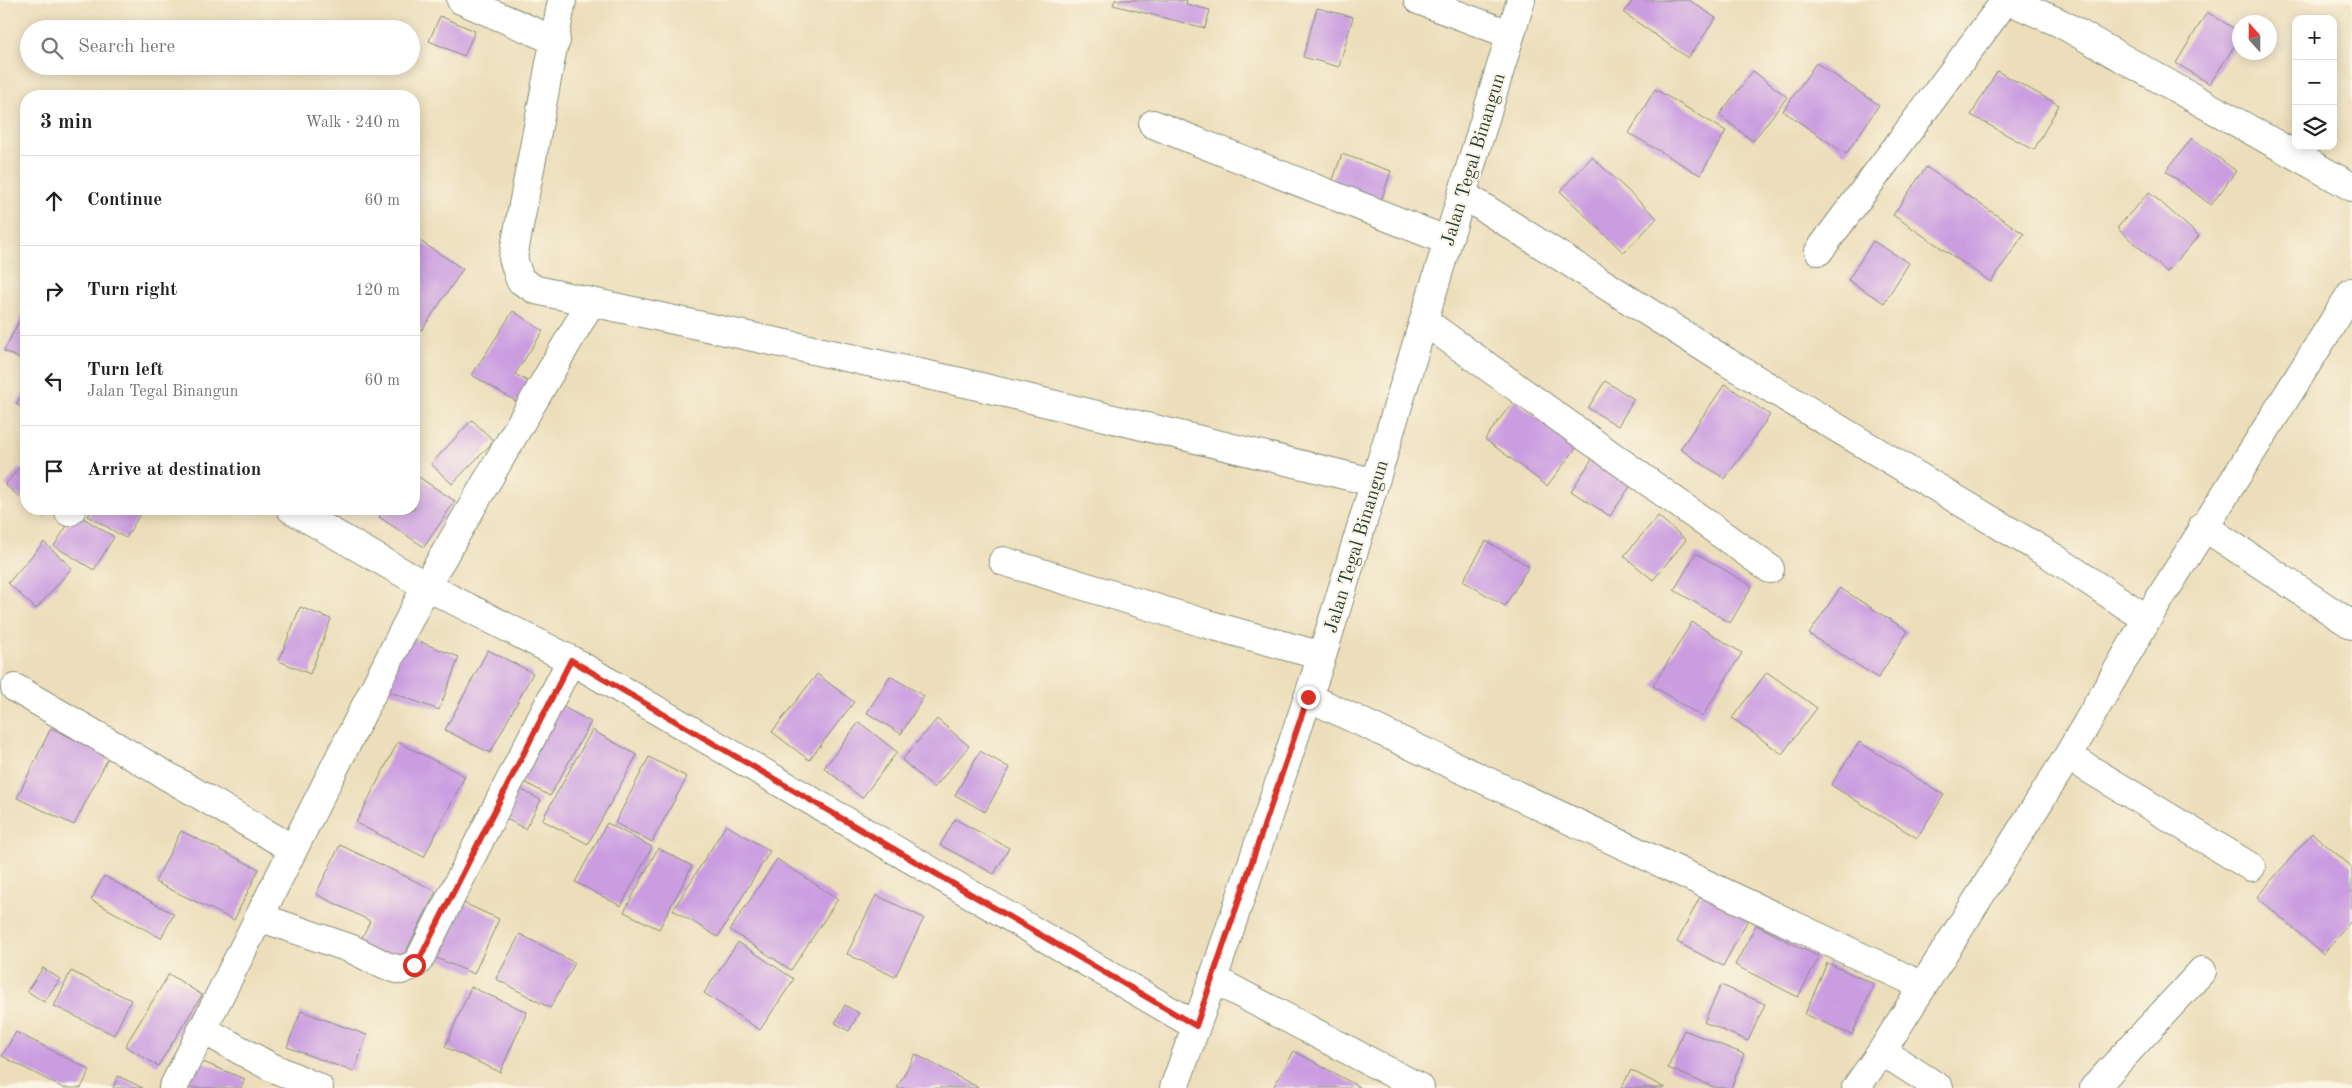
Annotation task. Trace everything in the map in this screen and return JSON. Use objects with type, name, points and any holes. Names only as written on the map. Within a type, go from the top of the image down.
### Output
[{"type":"street","points":[[461,0],[556,41]]},
{"type":"street","points":[[562,0],[556,41],[513,258],[520,280],[536,290],[965,383],[1374,482]]},
{"type":"street","points":[[1418,0],[1509,34]]},
{"type":"street","name":"Jalan Tegal Binangun","points":[[1174,1088],[1213,979],[1322,656],[1509,34],[1521,0]]},
{"type":"street","points":[[1818,251],[2007,0],[2060,23],[2352,187]]},
{"type":"street","points":[[1153,124],[1448,241]]},
{"type":"street","points":[[1462,194],[1727,362],[2053,557],[2147,619]]},
{"type":"street","points":[[1856,1088],[1882,1051],[2068,756],[2147,619],[2352,292]]},
{"type":"street","points":[[173,1088],[426,586],[591,302]]},
{"type":"street","points":[[1424,321],[1770,569]]},
{"type":"street","points":[[302,515],[426,586],[571,660],[1196,1026]]},
{"type":"street","points":[[2204,526],[2352,625]]},
{"type":"street","points":[[1003,561],[1207,624],[1322,656]]},
{"type":"street","points":[[259,917],[352,949],[386,966],[401,970],[414,965],[419,960],[571,660]]},
{"type":"street","points":[[15,688],[293,849]]},
{"type":"street","points":[[1308,697],[1923,986]]},
{"type":"street","points":[[2068,756],[2251,867]]},
{"type":"street","points":[[2094,1088],[2202,971]]},
{"type":"street","points":[[1213,979],[1420,1088]]},
{"type":"street","points":[[202,1029],[269,1066],[319,1088]]},
{"type":"street","points":[[1882,1051],[1939,1088]]},
{"type":"building","points":[[1115,0],[1187,0],[1186,4],[1210,10],[1205,28],[1113,5]]},
{"type":"building","points":[[1633,0],[1689,0],[1716,18],[1688,58],[1624,13]]},
{"type":"building","points":[[1317,8],[1353,17],[1339,67],[1303,57]]},
{"type":"building","points":[[2207,12],[2232,27],[2232,50],[2210,84],[2176,63]]},
{"type":"building","points":[[440,16],[475,31],[464,56],[429,41]]},
{"type":"building","points":[[1816,63],[1879,105],[1846,154],[1783,111]]},
{"type":"building","points":[[1753,71],[1787,97],[1753,141],[1719,115]]},
{"type":"building","points":[[1997,71],[2059,105],[2034,150],[1971,115]]},
{"type":"building","points":[[1655,89],[1726,131],[1700,175],[1629,133]]},
{"type":"building","points":[[2192,138],[2236,171],[2211,205],[2166,171]]},
{"type":"building","points":[[1342,154],[1391,171],[1381,201],[1331,185]]},
{"type":"building","points":[[1592,157],[1657,218],[1624,253],[1560,191]]},
{"type":"building","points":[[1926,167],[2024,234],[1991,282],[1893,215]]},
{"type":"building","points":[[2149,192],[2199,236],[2167,272],[2117,228]]},
{"type":"building","points":[[420,241],[463,269],[422,330],[420,329]]},
{"type":"building","points":[[1873,241],[1909,263],[1884,303],[1848,280]]},
{"type":"building","points":[[513,311],[543,331],[515,374],[534,385],[522,405],[472,375]]},
{"type":"building","points":[[20,319],[20,359],[4,351]]},
{"type":"building","points":[[1605,381],[1634,399],[1618,426],[1588,408]]},
{"type":"building","points":[[1725,384],[1770,415],[1725,479],[1680,449]]},
{"type":"building","points":[[20,398],[20,406],[16,404]]},
{"type":"building","points":[[1514,400],[1577,447],[1547,486],[1485,439]]},
{"type":"building","points":[[472,420],[494,441],[452,484],[431,464]]},
{"type":"building","points":[[1592,459],[1631,485],[1610,516],[1571,491]]},
{"type":"building","points":[[19,468],[20,469],[20,497],[5,485]]},
{"type":"building","points":[[420,478],[455,501],[424,547],[379,517],[380,515],[420,515]]},
{"type":"building","points":[[74,515],[78,515],[114,537],[94,570],[54,546]]},
{"type":"building","points":[[89,515],[139,515],[126,538]]},
{"type":"building","points":[[1658,516],[1686,540],[1653,580],[1624,556]]},
{"type":"building","points":[[1486,541],[1529,566],[1505,606],[1463,581]]},
{"type":"building","points":[[44,542],[72,568],[36,609],[8,583]]},
{"type":"building","points":[[1696,553],[1752,586],[1730,623],[1674,590]]},
{"type":"building","points":[[1840,588],[1908,631],[1878,678],[1809,634]]},
{"type":"building","points":[[300,607],[331,619],[310,674],[279,661]]},
{"type":"building","points":[[1692,622],[1742,653],[1702,717],[1653,686]]},
{"type":"building","points":[[405,636],[459,657],[439,710],[385,690]]},
{"type":"building","points":[[488,650],[533,673],[490,753],[445,730]]},
{"type":"building","points":[[1767,672],[1817,708],[1782,754],[1732,718]]},
{"type":"building","points":[[817,674],[854,702],[809,760],[772,732]]},
{"type":"building","points":[[890,676],[924,696],[901,734],[867,713]]},
{"type":"building","points":[[556,703],[591,722],[550,796],[515,777]]},
{"type":"building","points":[[937,719],[969,746],[934,788],[902,760]]},
{"type":"building","points":[[859,722],[897,752],[862,798],[824,768]]},
{"type":"building","points":[[51,728],[109,756],[74,825],[17,798]]},
{"type":"building","points":[[592,730],[637,755],[588,844],[542,820]]},
{"type":"building","points":[[398,742],[465,776],[424,857],[356,823]]},
{"type":"building","points":[[1859,742],[1944,795],[1917,838],[1831,785]]},
{"type":"building","points":[[980,751],[1010,768],[985,812],[955,795]]},
{"type":"building","points":[[649,757],[687,777],[652,842],[615,823]]},
{"type":"building","points":[[510,784],[541,800],[525,829],[494,812]]},
{"type":"building","points":[[955,819],[1009,848],[994,874],[940,845]]},
{"type":"building","points":[[607,823],[652,847],[621,906],[575,882]]},
{"type":"building","points":[[726,825],[770,851],[718,937],[673,910]]},
{"type":"building","points":[[181,831],[259,869],[234,920],[155,882]]},
{"type":"building","points":[[2312,833],[2352,867],[2352,920],[2323,954],[2257,897]]},
{"type":"building","points":[[340,845],[436,891],[399,966],[358,946],[370,921],[316,894]]},
{"type":"building","points":[[658,848],[692,866],[659,929],[624,912]]},
{"type":"building","points":[[777,859],[838,899],[791,970],[730,930]]},
{"type":"building","points":[[104,876],[174,914],[161,938],[91,900]]},
{"type":"building","points":[[1702,893],[1749,918],[1723,966],[1677,942]]},
{"type":"building","points":[[876,895],[924,918],[895,977],[847,954]]},
{"type":"building","points":[[459,901],[499,919],[474,974],[434,957]]},
{"type":"building","points":[[1756,925],[1819,957],[1798,997],[1735,965]]},
{"type":"building","points":[[520,934],[575,963],[550,1008],[496,979]]},
{"type":"building","points":[[738,942],[794,979],[760,1030],[704,993]]},
{"type":"building","points":[[1827,963],[1874,984],[1852,1035],[1805,1014]]},
{"type":"building","points":[[43,968],[60,979],[44,1002],[27,991]]},
{"type":"building","points":[[71,971],[131,1000],[114,1035],[54,1006]]},
{"type":"building","points":[[169,974],[202,995],[158,1066],[125,1046]]},
{"type":"building","points":[[1721,985],[1765,1004],[1748,1041],[1704,1022]]},
{"type":"building","points":[[471,987],[527,1012],[500,1072],[445,1047]]},
{"type":"building","points":[[845,1005],[859,1013],[849,1031],[835,1023]]},
{"type":"building","points":[[301,1011],[367,1035],[354,1072],[287,1047]]},
{"type":"building","points":[[1684,1030],[1744,1054],[1731,1088],[1716,1088],[1668,1068]]},
{"type":"building","points":[[16,1032],[90,1070],[81,1088],[63,1088],[2,1056]]},
{"type":"building","points":[[1294,1051],[1361,1088],[1273,1088]]},
{"type":"building","points":[[915,1054],[979,1088],[897,1088]]},
{"type":"building","points":[[198,1060],[245,1079],[241,1088],[186,1088]]},
{"type":"building","points":[[1631,1070],[1665,1088],[1621,1088]]},
{"type":"building","points":[[118,1076],[143,1088],[113,1088]]},
{"type":"route","points":[[414,965],[419,960],[571,660],[1196,1026],[1308,697]]}]
